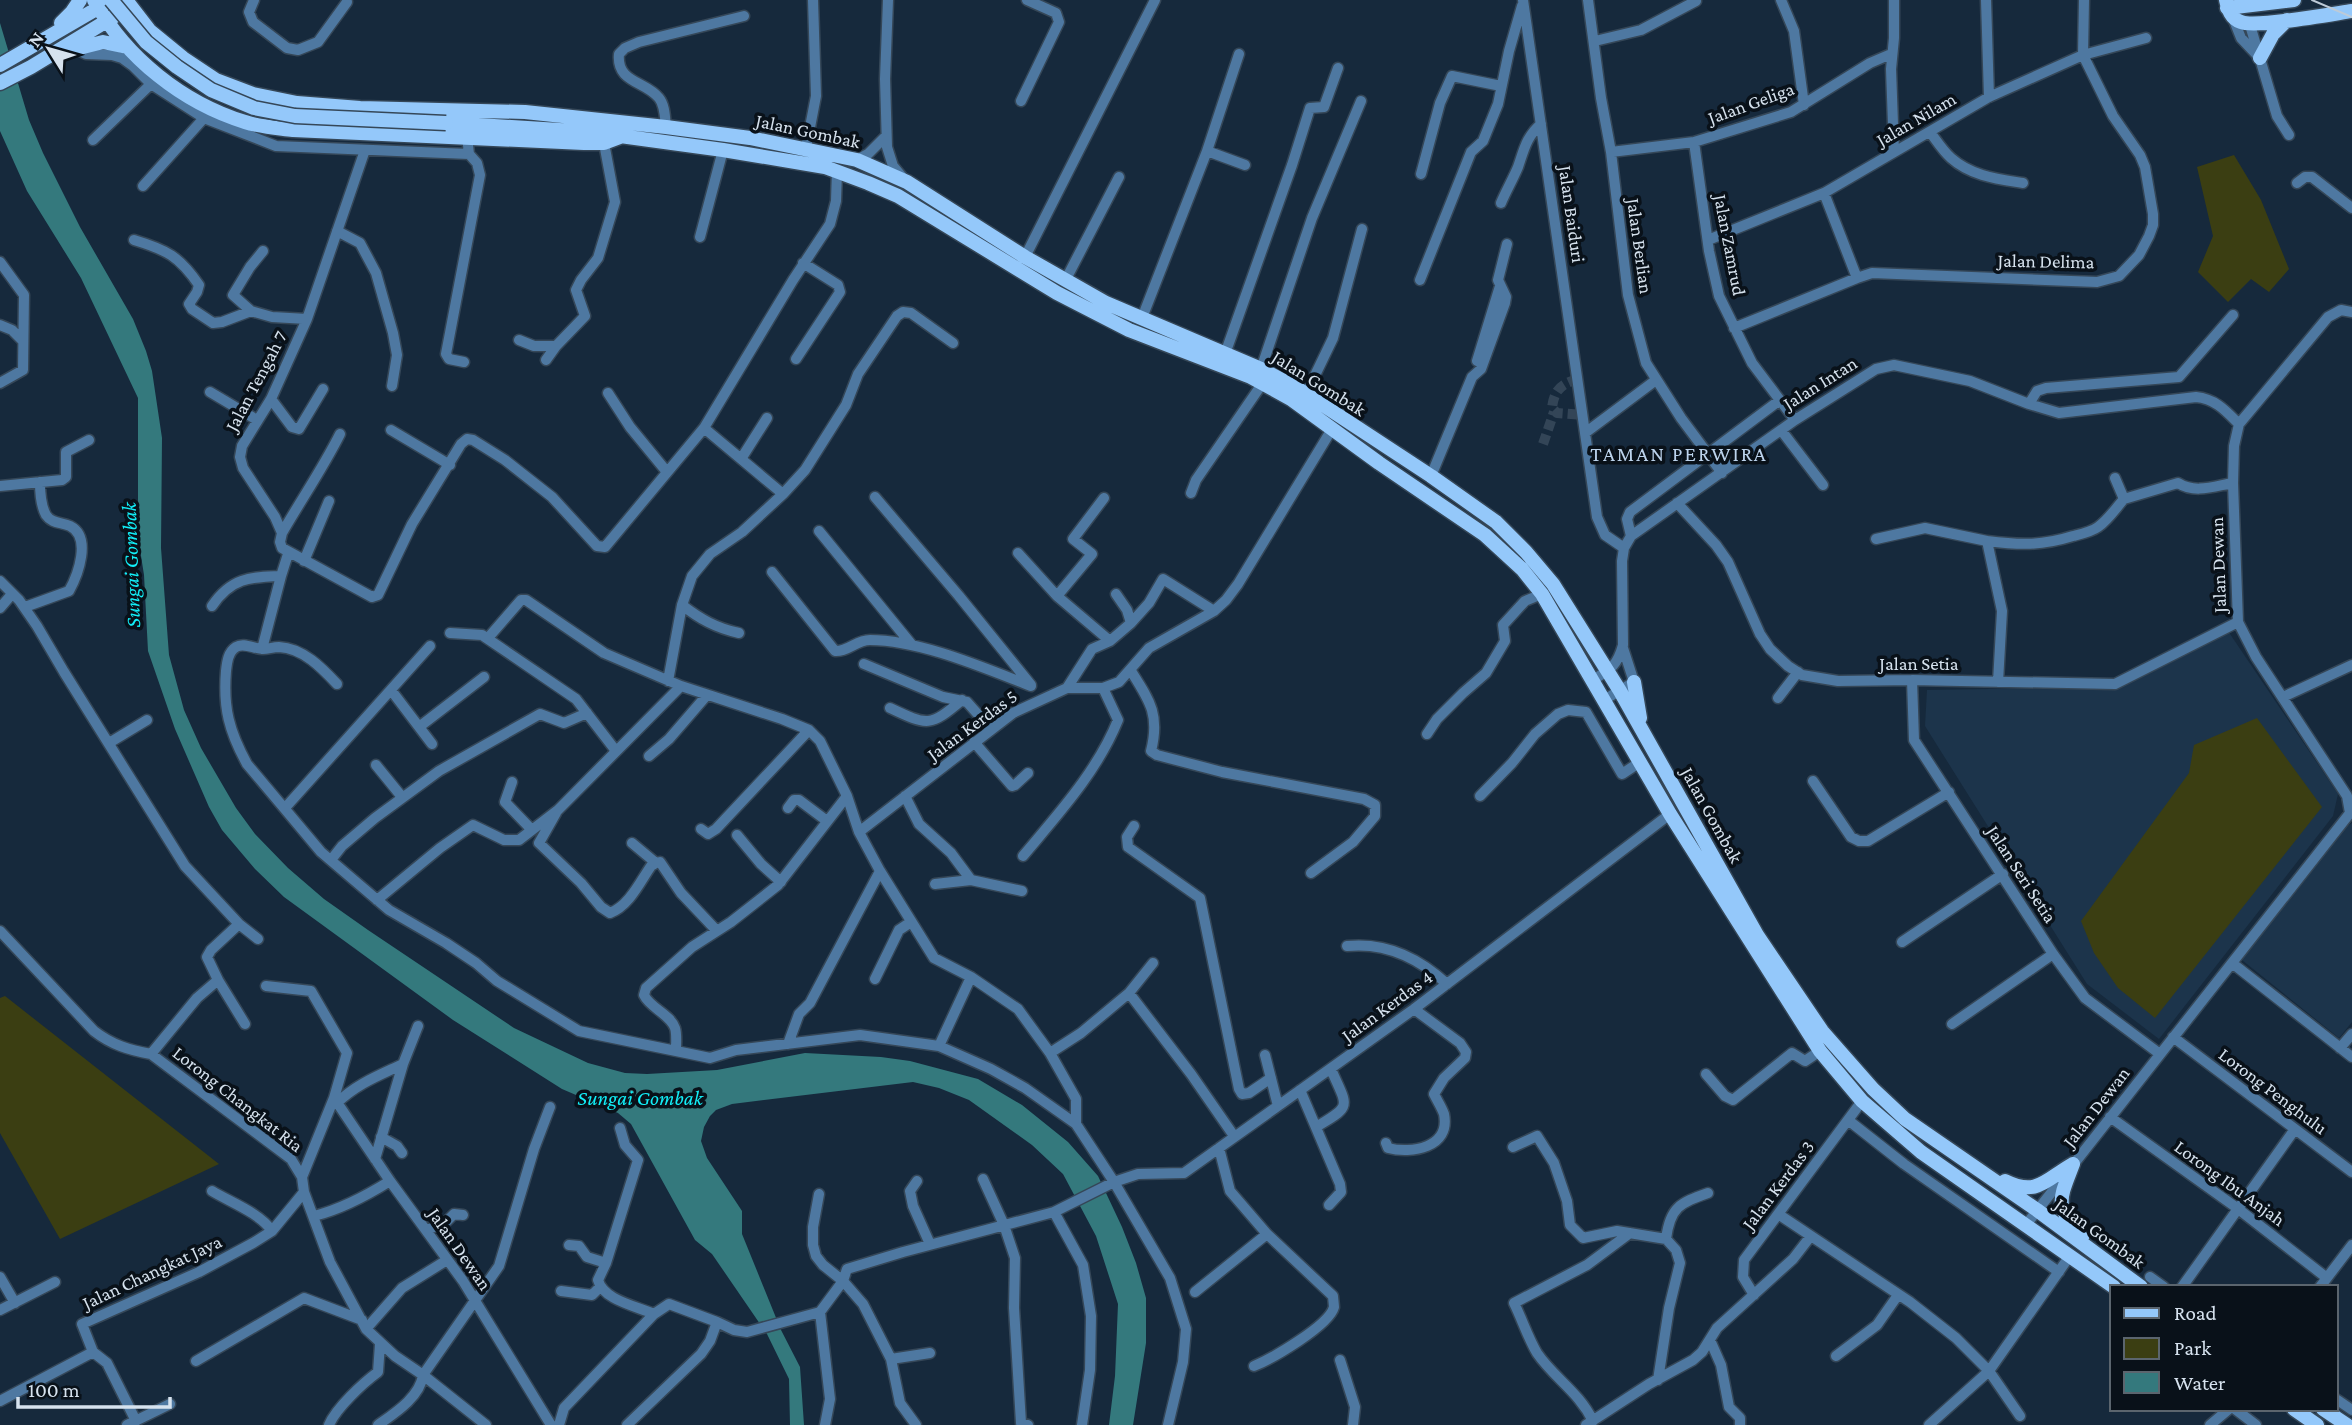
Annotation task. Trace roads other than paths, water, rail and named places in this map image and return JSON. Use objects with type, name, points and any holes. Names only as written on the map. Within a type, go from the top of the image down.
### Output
[{"type":"main road","points":[[52,36],[80,0]]},
{"type":"main road","points":[[2229,9],[2246,3],[2286,0]]},
{"type":"main road","points":[[0,65],[52,36],[104,2],[107,21],[127,47],[165,80],[204,106],[248,123],[293,130],[604,143],[622,136]]},
{"type":"main road","name":"Jalan Gombak","points":[[104,2],[177,67],[211,90],[254,108],[295,116],[590,132],[723,150],[817,165],[837,171],[898,197],[1057,293],[1129,330],[1306,394],[1496,522],[1526,551],[1553,584],[1620,691],[1757,934],[1822,1031],[1872,1089],[1905,1119],[2037,1210],[2096,1256],[2146,1282]]},
{"type":"main road","points":[[0,83],[107,21],[129,3]]},
{"type":"main road","name":"Jalan Gombak","points":[[129,3],[150,31],[183,58],[216,80],[253,94],[297,103],[360,108],[525,112],[666,127],[806,148],[857,160],[907,182],[1025,257],[1105,303],[1225,354],[1262,376],[1332,429],[1485,535],[1522,569],[1542,594],[1670,814],[1820,1051],[1862,1101],[1921,1152],[2111,1285]]},
{"type":"main road","points":[[2246,3],[2250,24]]},
{"type":"main road","points":[[2229,9],[2250,24],[2352,11]]},
{"type":"main road","points":[[2260,58],[2273,34],[2287,20]]},
{"type":"main road","points":[[127,47],[126,41],[130,32],[141,28],[150,31]]},
{"type":"main road","points":[[57,51],[103,42],[127,47]]},
{"type":"main road","points":[[1634,682],[1642,730]]},
{"type":"main road","points":[[1972,1166],[2017,1187],[2032,1189],[2073,1164]]},
{"type":"main road","points":[[2073,1164],[2062,1194],[2061,1207],[2066,1219],[2096,1256]]},
{"type":"main road","points":[[2297,1411],[2317,1425]]},
{"type":"main road","points":[[2326,1411],[2347,1425]]},
{"type":"street","points":[[254,0],[249,12],[253,22],[287,48],[298,50],[318,42],[347,2]]},
{"type":"street","points":[[806,148],[816,96],[813,0]]},
{"type":"street","points":[[888,0],[886,136],[889,157],[907,182]]},
{"type":"street","points":[[1021,101],[1059,22],[1056,13],[1027,0]]},
{"type":"street","points":[[1025,257],[1155,0]]},
{"type":"street","points":[[1420,280],[1471,152],[1483,142],[1497,104],[1524,0]]},
{"type":"street","name":"Jalan Baiduri","points":[[1524,0],[1597,517],[1605,535],[1624,548]]},
{"type":"street","name":"Jalan Berlian","points":[[1588,0],[1611,152],[1628,295],[1646,363],[1722,473]]},
{"type":"street","points":[[1781,0],[1794,31],[1804,105]]},
{"type":"street","points":[[1894,0],[1891,54],[1894,152]]},
{"type":"street","points":[[1986,0],[1989,97]]},
{"type":"street","points":[[2084,0],[2084,55]]},
{"type":"street","points":[[1595,41],[1641,30],[1696,1]]},
{"type":"street","points":[[2229,9],[2241,38],[2260,58]]},
{"type":"street","points":[[666,127],[659,97],[626,78],[618,61],[619,54],[639,42],[744,16]]},
{"type":"street","points":[[2250,24],[2277,116],[2288,135]]},
{"type":"street","name":"Jalan Nilam","points":[[1708,240],[1824,193],[1989,97],[2084,55],[2146,38]]},
{"type":"street","points":[[76,49],[86,54],[122,58],[151,83],[204,118],[276,146],[469,154]]},
{"type":"street","points":[[1142,318],[1207,151],[1240,54]]},
{"type":"street","name":"Jalan Geliga","points":[[1611,152],[1694,142],[1791,111],[1891,54]]},
{"type":"street","name":"Jalan Delima","points":[[1734,328],[1872,273],[2097,282],[2119,276],[2144,246],[2153,225],[2153,214],[2140,155],[2113,116],[2084,55]]},
{"type":"street","points":[[1225,354],[1310,108],[1324,107],[1338,68]]},
{"type":"street","points":[[1421,174],[1440,103],[1452,76],[1501,86]]},
{"type":"street","points":[[93,140],[151,83]]},
{"type":"street","points":[[1191,493],[1196,480],[1262,376],[1312,218],[1361,101]]},
{"type":"street","points":[[143,186],[204,118]]},
{"type":"street","points":[[1501,203],[1517,170],[1525,143],[1541,124]]},
{"type":"street","points":[[1930,132],[1950,158],[1966,168],[1986,177],[2024,183]]},
{"type":"street","points":[[464,362],[449,359],[446,354],[481,175],[477,163],[469,154],[467,136]]},
{"type":"street","points":[[857,160],[868,154],[886,136]]},
{"type":"street","name":"Jalan Zamrud","points":[[1694,142],[1719,296],[1752,363],[1795,420]]},
{"type":"street","points":[[546,360],[586,316],[576,290],[597,258],[615,202],[604,143]]},
{"type":"street","name":"Jalan Tengah 7","points":[[288,554],[279,542],[282,533],[275,517],[243,468],[240,457],[242,446],[271,399],[307,319],[365,150]]},
{"type":"street","points":[[700,237],[723,150]]},
{"type":"street","points":[[1207,151],[1245,165]]},
{"type":"street","points":[[262,649],[288,554],[372,597],[378,595],[412,524],[461,444],[467,439],[505,460],[552,497],[601,548],[605,547],[704,428],[803,263],[830,224],[836,201],[837,171]]},
{"type":"street","points":[[1065,281],[1119,177]]},
{"type":"street","points":[[2297,183],[2305,177],[2312,177],[2352,208]]},
{"type":"street","points":[[1824,193],[1857,278]]},
{"type":"street","points":[[1306,394],[1333,338],[1362,229]]},
{"type":"street","points":[[337,231],[360,243],[376,273],[394,333],[397,355],[392,386]]},
{"type":"street","points":[[134,240],[161,248],[181,263],[199,285],[190,304],[206,319],[213,323],[222,322],[251,311]]},
{"type":"street","points":[[1431,476],[1472,377],[1481,369],[1505,303],[1506,297],[1498,280],[1507,244]]},
{"type":"street","points":[[263,251],[233,295],[251,311],[272,317],[307,319]]},
{"type":"street","points":[[0,262],[24,295],[25,306],[23,370],[0,383]]},
{"type":"street","points":[[796,359],[839,292],[838,285],[803,263]]},
{"type":"street","points":[[2239,424],[2328,317],[2341,310],[2352,312]]},
{"type":"street","points":[[668,681],[682,605],[692,576],[710,554],[742,532],[805,470],[846,405],[858,374],[897,316],[904,312],[911,313],[953,343]]},
{"type":"street","points":[[2029,404],[2038,391],[2046,388],[2179,377],[2233,315]]},
{"type":"street","points":[[0,325],[12,330],[22,340]]},
{"type":"street","points":[[519,340],[534,346],[556,346]]},
{"type":"street","name":"Jalan Intan","points":[[1634,682],[1623,645],[1622,561],[1624,548],[1631,536],[1795,420],[1876,369],[1895,365],[1970,380],[2059,413],[2181,398],[2208,398],[2239,424]]},
{"type":"street","points":[[2179,377],[2181,398]]},
{"type":"street","points":[[1585,433],[1656,380]]},
{"type":"street","points":[[271,399],[292,427],[299,429],[323,389]]},
{"type":"street","points":[[210,392],[257,420]]},
{"type":"street","points":[[608,393],[630,427],[667,472]]},
{"type":"street","points":[[1631,536],[1627,519],[1630,512],[1780,400]]},
{"type":"street","points":[[741,458],[767,418]]},
{"type":"street","name":"Jalan Dewan","points":[[2025,1226],[2351,813],[2347,796],[2256,657],[2238,622],[2233,482],[2234,446],[2239,424]]},
{"type":"street","points":[[704,428],[783,494]]},
{"type":"street","points":[[1023,856],[1086,779],[1114,730],[1118,720],[1103,688],[1119,682],[1149,648],[1214,611],[1226,600],[1332,429]]},
{"type":"street","points":[[391,430],[450,465]]},
{"type":"street","points":[[1781,430],[1823,485]]},
{"type":"street","points":[[282,533],[340,434]]},
{"type":"street","points":[[0,486],[62,480],[66,477],[66,452],[89,440]]},
{"type":"street","points":[[2115,478],[2124,499]]},
{"type":"street","points":[[25,607],[69,591],[76,580],[82,544],[82,536],[76,530],[68,525],[54,523],[47,516],[40,482]]},
{"type":"street","points":[[1876,539],[1925,528],[2022,546],[2054,542],[2095,529],[2109,518],[2124,499],[2178,483],[2185,488],[2203,489],[2233,482]]},
{"type":"street","points":[[874,497],[1042,698]]},
{"type":"street","points":[[1057,596],[1092,554],[1073,539],[1104,498]]},
{"type":"street","points":[[304,561],[329,501]]},
{"type":"street","name":"Jalan Setia","points":[[1677,503],[1728,562],[1760,634],[1770,649],[1788,667],[1798,672],[1838,681],[2115,684],[2238,622]]},
{"type":"street","points":[[819,531],[912,645]]},
{"type":"street","points":[[1987,541],[2002,611],[1998,682]]},
{"type":"street","points":[[1017,553],[1057,596],[1110,641]]},
{"type":"street","points":[[772,572],[835,651],[842,652],[864,640],[912,645],[1031,686]]},
{"type":"street","points":[[212,606],[223,590],[252,577],[281,576]]},
{"type":"street","points":[[1068,688],[1092,649],[1110,641],[1131,623],[1149,603],[1163,579],[1214,611]]},
{"type":"street","points":[[0,581],[25,607],[185,866],[239,923],[258,939]]},
{"type":"street","points":[[0,608],[12,594]]},
{"type":"street","points":[[1116,594],[1127,610],[1131,623]]},
{"type":"street","points":[[1427,734],[1454,701],[1486,673],[1505,641],[1503,625],[1525,601],[1542,594]]},
{"type":"street","points":[[488,638],[521,600],[526,600],[604,653],[681,686],[809,730],[820,741],[847,796],[859,832],[880,872],[934,958],[971,977],[1018,1009],[1050,1053],[1076,1099],[1076,1124]]},
{"type":"street","points":[[682,605],[706,622],[739,633]]},
{"type":"street","points":[[450,633],[476,633],[488,638],[576,699],[616,751]]},
{"type":"street","points":[[337,684],[307,657],[291,649],[262,649],[240,645],[234,648],[227,659],[224,696],[238,749],[247,764],[304,834],[389,910],[476,962],[497,981],[579,1031],[710,1058],[736,1050],[860,1035],[939,1046],[992,1069],[1025,1088],[1076,1124],[1170,1278],[1185,1329],[1183,1362],[1168,1425]]},
{"type":"street","points":[[1593,680],[1617,663],[1623,645]]},
{"type":"street","points":[[285,808],[430,646]]},
{"type":"street","points":[[864,664],[943,697],[967,702],[991,729]]},
{"type":"street","points":[[2283,697],[2352,665]]},
{"type":"street","points":[[1130,671],[1154,711],[1156,724],[1151,751],[1157,755],[1222,772],[1364,799],[1376,805],[1375,816],[1353,842],[1311,873]]},
{"type":"street","points":[[1778,698],[1798,672]]},
{"type":"street","points":[[419,727],[484,677]]},
{"type":"street","name":"Jalan Seri Setia","points":[[1912,680],[1914,740],[2053,954],[2085,998],[2160,1054]]},
{"type":"street","points":[[1604,700],[1634,682]]},
{"type":"street","points":[[377,900],[440,848],[473,825],[504,840],[519,840],[558,810],[681,686]]},
{"type":"street","name":"Jalan Kerdas 5","points":[[859,832],[1013,713],[1068,688],[1103,688]]},
{"type":"street","points":[[391,690],[432,744]]},
{"type":"street","points":[[649,756],[669,739],[707,695]]},
{"type":"street","points":[[890,708],[912,718],[930,722],[941,718],[962,700]]},
{"type":"street","points":[[1480,796],[1535,734],[1558,714],[1568,710],[1586,712],[1622,774],[1640,762]]},
{"type":"street","points":[[331,860],[341,846],[439,771],[540,714],[564,723],[587,713]]},
{"type":"street","points":[[108,743],[146,720]]},
{"type":"street","points":[[701,829],[708,834],[716,829],[809,730]]},
{"type":"street","points":[[974,742],[1012,786],[1028,773]]},
{"type":"street","points":[[376,765],[402,797]]},
{"type":"street","points":[[1813,781],[1850,837],[1858,841],[1868,841],[1949,792]]},
{"type":"street","points":[[512,782],[505,802],[531,829]]},
{"type":"street","points":[[676,1050],[676,1030],[672,1023],[646,1001],[646,988],[692,947],[781,882],[847,796]]},
{"type":"street","points":[[905,796],[919,824],[951,853],[971,880]]},
{"type":"street","points":[[788,808],[794,800],[799,800],[827,821]]},
{"type":"street","points":[[558,810],[539,843],[601,907],[610,913],[619,910],[651,866],[660,862],[681,893],[717,931]]},
{"type":"street","name":"Jalan Kerdas 4","points":[[843,1281],[847,1269],[1054,1212],[1138,1174],[1184,1173],[1414,1010],[1670,814]]},
{"type":"street","points":[[1135,826],[1127,837],[1128,847],[1199,898],[1239,1089],[1242,1094],[1249,1093],[1271,1078]]},
{"type":"street","points":[[737,835],[761,864],[781,882]]},
{"type":"street","points":[[632,843],[656,863]]},
{"type":"street","points":[[788,1044],[799,1014],[810,1003],[880,872]]},
{"type":"street","points":[[1902,942],[2003,874]]},
{"type":"street","points":[[935,884],[971,880],[1022,891]]},
{"type":"street","points":[[875,979],[899,930],[911,922]]},
{"type":"street","points":[[239,923],[207,957],[245,1024]]},
{"type":"street","name":"Lorong Changkat Ria","points":[[0,931],[106,1041],[129,1050],[151,1054],[290,1159],[302,1177],[304,1192],[330,1262],[364,1324],[380,1344],[486,1425]]},
{"type":"street","points":[[1347,946],[1367,944],[1383,947],[1428,966],[1447,984]]},
{"type":"street","points":[[1952,1024],[2053,954]]},
{"type":"street","points":[[1050,1053],[1081,1033],[1129,993],[1153,963]]},
{"type":"street","points":[[2232,963],[2352,1057]]},
{"type":"street","points":[[939,1046],[971,977]]},
{"type":"street","points":[[151,1054],[197,998],[218,979]]},
{"type":"street","points":[[266,986],[311,991],[347,1053],[336,1100],[302,1177]]},
{"type":"street","points":[[1129,993],[1234,1136]]},
{"type":"street","points":[[1386,1143],[1388,1148],[1402,1152],[1417,1151],[1430,1146],[1441,1135],[1444,1114],[1434,1094],[1444,1078],[1465,1058],[1466,1052],[1460,1043],[1414,1010]]},
{"type":"street","points":[[375,1159],[403,1064],[418,1026]]},
{"type":"street","points":[[2340,1048],[2352,1034]]},
{"type":"street","name":"Lorong Penghulu","points":[[2173,1037],[2352,1172]]},
{"type":"street","points":[[1706,1074],[1725,1096],[1732,1100],[1792,1053],[1805,1061],[1820,1051]]},
{"type":"street","points":[[1265,1055],[1278,1106]]},
{"type":"street","points":[[336,1100],[368,1080],[403,1064]]},
{"type":"street","points":[[1316,1127],[1344,1108],[1345,1102],[1331,1069]]},
{"type":"street","points":[[1300,1090],[1340,1184],[1341,1192],[1329,1205]]},
{"type":"street","name":"Jalan Dewan","points":[[336,1100],[476,1301],[551,1425]]},
{"type":"street","name":"Jalan Kerdas 3","points":[[1754,1295],[1743,1276],[1744,1260],[1862,1101]]},
{"type":"street","points":[[378,1425],[418,1391],[423,1375],[499,1266],[534,1149],[550,1107]]},
{"type":"street","name":"Lorong Ibu Anjah","points":[[2110,1117],[2237,1208],[2324,1282]]},
{"type":"street","points":[[1848,1120],[1904,1164],[2059,1272]]},
{"type":"street","points":[[620,1128],[625,1145],[638,1160],[606,1263],[598,1280],[600,1287],[608,1295],[654,1314]]},
{"type":"street","points":[[2183,1285],[2295,1129]]},
{"type":"street","points":[[1513,1147],[1537,1136],[1554,1163],[1567,1201],[1570,1225],[1583,1238],[1617,1231],[1666,1239],[1676,1250],[1680,1263],[1669,1308],[1657,1380]]},
{"type":"street","points":[[381,1137],[397,1146],[402,1153]]},
{"type":"street","points":[[1219,1148],[1230,1191],[1267,1234],[1332,1296],[1334,1307],[1327,1318],[1303,1337],[1272,1358],[1254,1366]]},
{"type":"street","points":[[983,1179],[1004,1225],[1015,1258],[1014,1308],[1021,1423],[1028,1425]]},
{"type":"street","points":[[314,1216],[334,1211],[390,1181]]},
{"type":"street","points":[[917,1181],[910,1191],[930,1244]]},
{"type":"street","points":[[212,1191],[251,1214],[272,1231]]},
{"type":"street","name":"Jalan Changkat Jaya","points":[[93,1352],[82,1324],[199,1272],[272,1231],[304,1192]]},
{"type":"street","points":[[1666,1239],[1668,1220],[1680,1204],[1708,1193]]},
{"type":"street","points":[[819,1194],[813,1227],[816,1256],[863,1304],[891,1359],[900,1403],[916,1425]]},
{"type":"street","points":[[1054,1212],[1083,1265],[1091,1316],[1090,1370],[1082,1425]]},
{"type":"street","points":[[427,1230],[446,1222],[454,1214],[463,1216]]},
{"type":"street","points":[[1778,1214],[1898,1295],[1956,1338],[1989,1371],[2020,1416]]},
{"type":"street","points":[[1630,1233],[1587,1265],[1514,1303],[1537,1352],[1587,1409],[1590,1423],[1693,1360],[1717,1328],[1793,1259],[1810,1237]]},
{"type":"street","points":[[1195,1292],[1267,1234]]},
{"type":"street","points":[[569,1245],[579,1246],[587,1257],[606,1263]]},
{"type":"street","points":[[2324,1282],[2352,1245]]},
{"type":"street","points":[[1929,1425],[1989,1371],[2069,1257]]},
{"type":"street","points":[[364,1324],[402,1288],[447,1260]]},
{"type":"street","points":[[0,1277],[15,1303]]},
{"type":"street","points":[[559,1425],[564,1408],[654,1314],[669,1304],[734,1330],[747,1332],[820,1312],[843,1281]]},
{"type":"street","points":[[0,1310],[55,1282]]},
{"type":"street","points":[[561,1291],[592,1295],[600,1287]]},
{"type":"street","points":[[1836,1356],[1877,1325],[1898,1295]]},
{"type":"street","name":"Lorong Changkat Ria","points":[[196,1361],[304,1298],[364,1324]]},
{"type":"street","points":[[820,1312],[830,1399],[825,1425]]},
{"type":"street","points":[[627,1425],[701,1354],[718,1322]]},
{"type":"street","points":[[1710,1340],[1721,1365],[1730,1407],[1740,1418],[1740,1425]]},
{"type":"street","points":[[329,1425],[337,1411],[364,1382],[378,1372],[380,1344]]},
{"type":"street","points":[[0,1401],[93,1352],[107,1363],[132,1423],[170,1404]]},
{"type":"street","points":[[891,1359],[930,1353]]},
{"type":"street","points":[[1340,1360],[1355,1407],[1353,1425]]},
{"type":"street","points":[[2210,1425],[2227,1411]]},
{"type":"street","points":[[2238,1411],[2256,1425]]},
{"type":"water","name":"Sungai Gombak","points":[[0,23],[29,120],[43,153],[80,227],[133,319],[146,351],[152,371],[162,438],[161,548],[169,655],[184,710],[201,748],[236,808],[255,834],[288,868],[324,899],[368,930],[514,1028],[588,1063],[625,1073],[647,1074],[717,1070],[805,1053],[881,1057],[910,1061],[978,1079],[1022,1105],[1068,1142],[1098,1176],[1136,1263],[1146,1298],[1146,1343],[1133,1425],[1109,1425],[1115,1376],[1118,1304],[1096,1236],[1063,1174],[1032,1145],[969,1100],[939,1088],[913,1082],[732,1104],[716,1110],[704,1127],[701,1141],[707,1158],[742,1211],[742,1234],[781,1330],[800,1367],[804,1425],[790,1425],[789,1379],[767,1334],[712,1254],[695,1240],[631,1124],[618,1113],[562,1089],[453,1020],[284,897],[255,869],[222,830],[175,729],[148,651],[144,575],[138,537],[138,398],[81,278],[27,191],[0,131]]},
{"type":"tunnel","points":[[1578,379],[1559,389],[1552,408],[1557,413],[1583,415]]},
{"type":"tunnel","points":[[1543,444],[1554,412]]},
{"type":"tram line","points":[[2312,0],[2352,17]]},
{"type":"district","name":"TAMAN PERWIRA","points":[[1679,454]]}]
